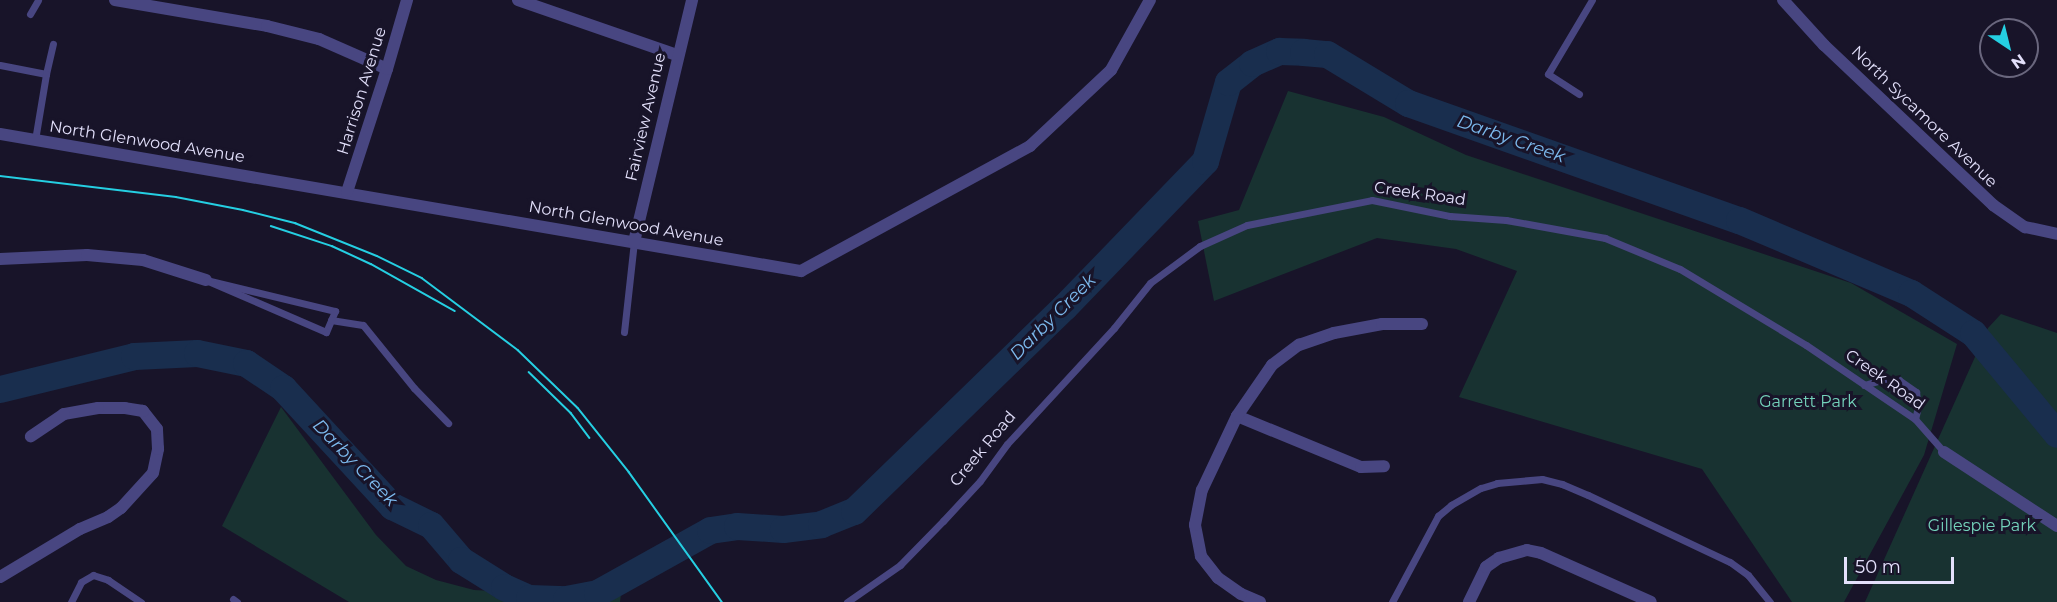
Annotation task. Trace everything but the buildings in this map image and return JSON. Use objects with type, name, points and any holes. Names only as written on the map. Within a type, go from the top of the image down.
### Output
[{"type":"street","points":[[115,0],[267,26],[319,39],[387,69]]},
{"type":"street","name":"Harrison Avenue","points":[[347,192],[387,69],[406,0]]},
{"type":"street","points":[[518,0],[677,55]]},
{"type":"street","name":"Fairview Avenue","points":[[634,242],[692,0]]},
{"type":"street","name":"North Glenwood Avenue","points":[[0,134],[801,271],[1030,146],[1112,70],[1150,0]]},
{"type":"street","name":"North Sycamore Avenue","points":[[1783,0],[1824,45],[1992,205],[2025,227],[2057,234]]},
{"type":"street","points":[[0,259],[87,255],[132,259],[206,279]]},
{"type":"street","points":[[1260,602],[1241,594],[1218,578],[1201,556],[1195,525],[1202,490],[1237,416],[1272,365],[1299,345],[1334,333],[1372,326],[1422,324]]},
{"type":"street","points":[[0,577],[80,529],[108,518],[121,508],[153,473],[158,449],[157,429],[143,411],[125,408],[64,414],[31,436]]},
{"type":"street","points":[[1237,416],[1361,467],[1384,466]]},
{"type":"street","name":"Creek Road","points":[[1944,452],[2057,526]]},
{"type":"street","points":[[1474,600],[1486,567],[1499,558],[1527,550],[1541,553],[1651,602]]},
{"type":"lane","points":[[30,14],[38,0]]},
{"type":"lane","points":[[1579,94],[1548,74],[1592,0]]},
{"type":"lane","points":[[35,140],[53,44]]},
{"type":"lane","points":[[0,65],[46,74]]},
{"type":"lane","name":"Creek Road","points":[[847,602],[900,566],[944,521],[980,481],[1006,444],[1114,328],[1150,283],[1200,246],[1247,225],[1372,200],[1450,216],[1506,220],[1605,238],[1680,269],[1806,345],[1915,419],[1944,452]]},
{"type":"lane","points":[[624,332],[634,242]]},
{"type":"lane","points":[[206,279],[335,311],[326,332],[206,279]]},
{"type":"lane","points":[[331,320],[363,325],[414,388],[448,423]]},
{"type":"lane","points":[[1864,385],[1899,380],[1916,392],[1918,407],[1915,419]]},
{"type":"lane","points":[[1392,602],[1438,516],[1451,505],[1481,488],[1497,483],[1542,479],[1571,488],[1730,562],[1748,574],[1770,602]]},
{"type":"lane","points":[[71,602],[81,582],[93,575],[108,580],[141,602]]},
{"type":"green space","name":"Garrett Park","points":[[1288,91],[1384,117],[1466,155],[1851,283],[1957,344],[1924,455],[1844,602],[1792,602],[1702,469],[1459,397],[1517,271],[1456,249],[1377,238],[1214,301],[1198,221],[1239,210]]},
{"type":"green space","name":"Gillespie Park","points":[[2001,314],[2057,333],[2057,602],[1865,602],[1988,328]]},
{"type":"green space","points":[[281,407],[376,535],[406,566],[436,580],[474,590],[550,594],[583,583],[623,578],[620,602],[349,602],[222,526]]},
{"type":"waterway","name":"Darby Creek","points":[[0,389],[134,356],[197,353],[246,363],[283,388],[392,506],[431,525],[461,560],[504,587],[529,598],[566,599],[597,593],[710,530],[737,526],[783,529],[821,524],[854,511],[1064,307],[1205,161],[1228,82],[1252,63],[1279,51],[1327,54],[1408,103],[1739,220],[1911,293],[1973,333],[2057,434]]},
{"type":"tram line","points":[[0,176],[176,197],[243,210],[295,223],[377,256],[422,278],[518,350],[578,408],[629,472],[722,602]]},
{"type":"tram line","points":[[271,226],[332,246],[371,264],[455,311]]},
{"type":"tram line","points":[[529,372],[571,413],[590,438]]}]
